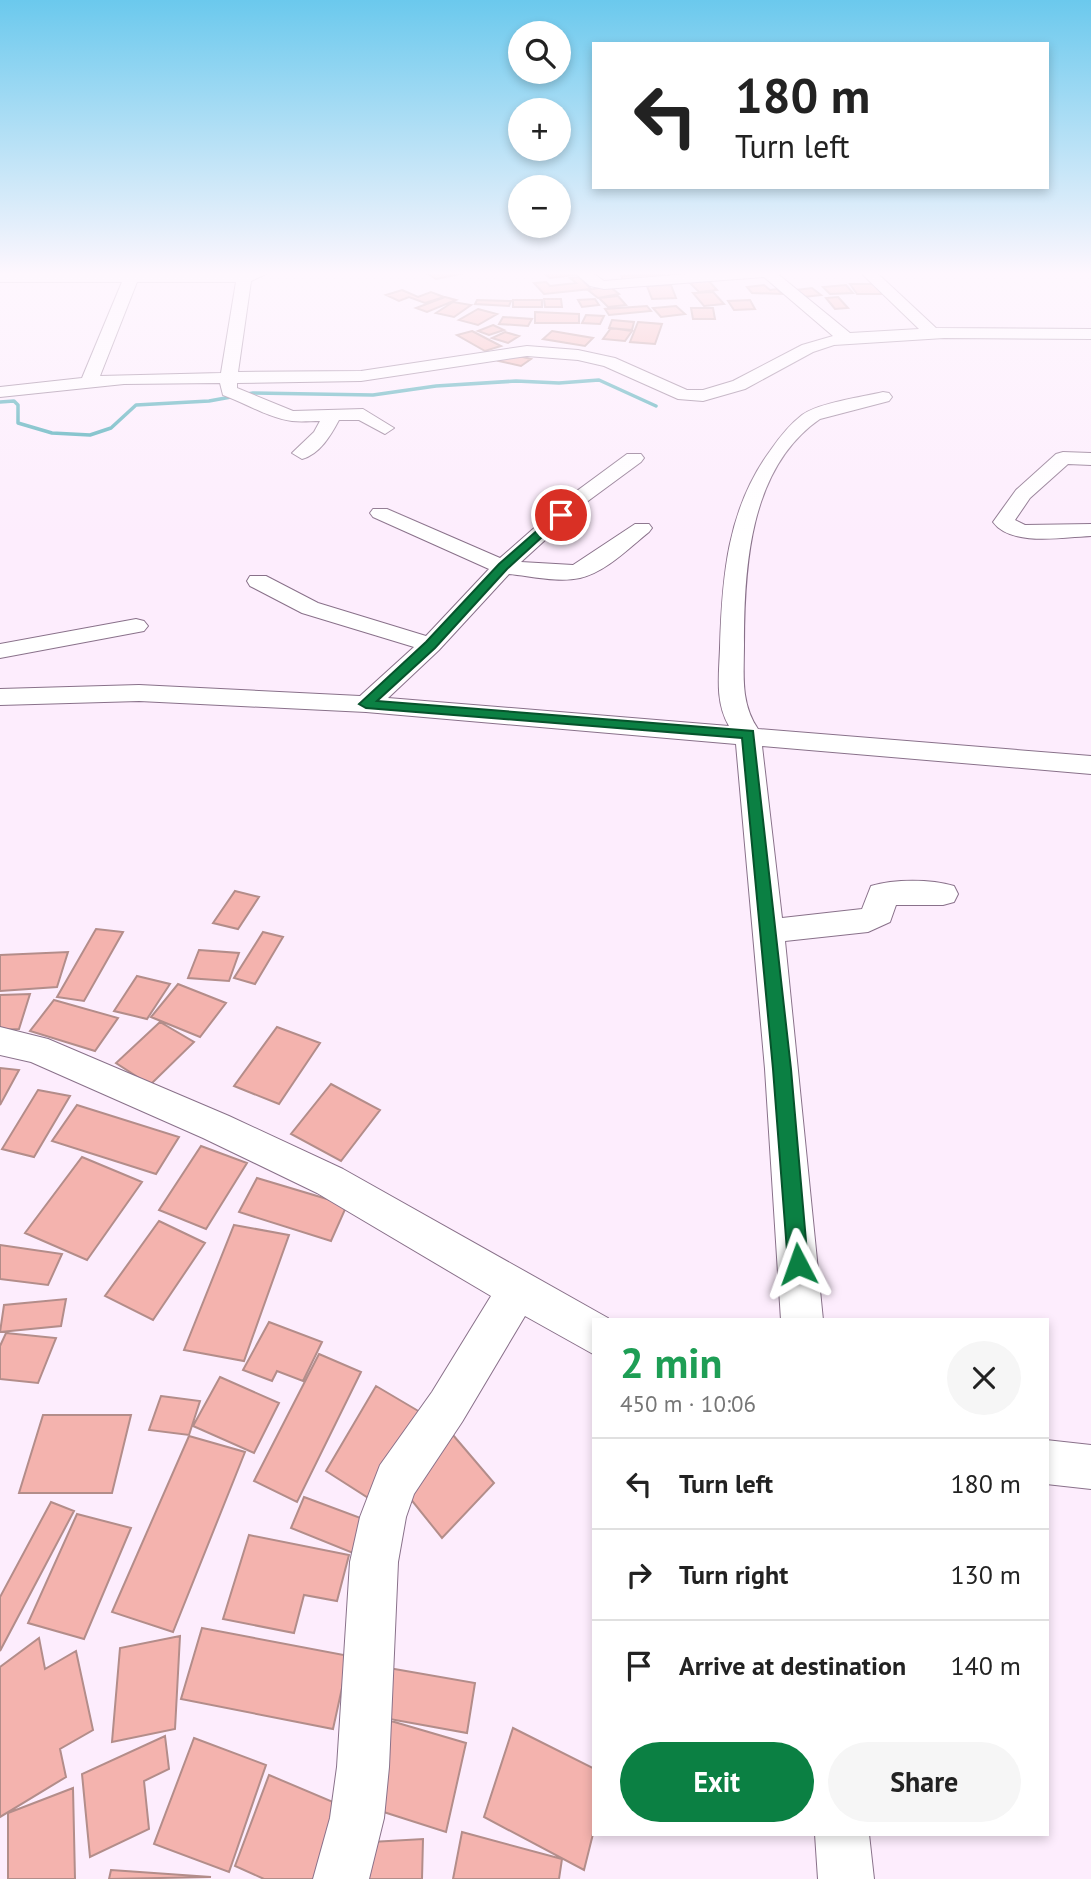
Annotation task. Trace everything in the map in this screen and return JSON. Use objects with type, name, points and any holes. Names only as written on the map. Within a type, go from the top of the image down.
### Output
[{"type":"street","points":[[89,382],[98,360]]},
{"type":"street","points":[[234,389],[237,360]]},
{"type":"street","points":[[0,392],[89,382],[234,389],[370,375],[470,360]]},
{"type":"street","points":[[599,360],[684,395],[697,397],[757,377],[784,360]]},
{"type":"street","points":[[234,389],[278,412],[293,416],[363,414],[385,428]]},
{"type":"street","points":[[802,1318],[748,734],[732,710],[736,550],[754,493],[767,466],[804,421],[814,415],[883,397]]},
{"type":"street","points":[[302,453],[322,435],[332,415]]},
{"type":"street","points":[[366,704],[431,645],[503,567],[581,497],[634,458]]},
{"type":"street","points":[[1091,459],[1063,458],[1023,494],[1003,522],[1014,529],[1025,531],[1091,530]]},
{"type":"street","points":[[380,513],[503,567],[577,572],[593,565],[642,528]]},
{"type":"street","points":[[258,581],[310,608],[431,645]]},
{"type":"street","points":[[0,650],[136,626]]},
{"type":"street","points":[[0,697],[139,693],[366,704],[748,734],[1091,765]]},
{"type":"street","points":[[768,931],[868,920],[879,914],[882,894],[943,894]]},
{"type":"street","points":[[0,1041],[36,1049],[216,1127],[330,1181],[592,1332]]},
{"type":"street","points":[[341,1879],[357,1818],[363,1767],[374,1562],[383,1517],[396,1481],[447,1407],[518,1290]]},
{"type":"street","points":[[1049,1462],[1091,1467]]},
{"type":"street","points":[[842,1836],[846,1879]]},
{"type":"building","points":[[501,360],[530,360],[521,366],[499,361]]},
{"type":"building","points":[[235,891],[259,897],[238,929],[213,923]]},
{"type":"building","points":[[96,929],[123,932],[84,1001],[57,997]]},
{"type":"building","points":[[263,932],[283,937],[255,984],[234,978]]},
{"type":"building","points":[[199,950],[239,953],[229,981],[188,978]]},
{"type":"building","points":[[68,952],[57,987],[0,991],[0,955]]},
{"type":"building","points":[[137,976],[170,984],[147,1019],[114,1011]]},
{"type":"building","points":[[178,984],[226,1003],[200,1037],[151,1017]]},
{"type":"building","points":[[30,994],[19,1029],[0,1030],[0,995]]},
{"type":"building","points":[[54,1000],[118,1018],[95,1051],[30,1031]]},
{"type":"building","points":[[160,1022],[194,1042],[150,1085],[116,1063]]},
{"type":"building","points":[[277,1027],[320,1043],[279,1104],[234,1086]]},
{"type":"building","points":[[0,1068],[19,1070],[0,1105]]},
{"type":"building","points":[[331,1084],[380,1110],[341,1161],[291,1134]]},
{"type":"building","points":[[38,1090],[70,1096],[34,1157],[2,1149]]},
{"type":"building","points":[[77,1105],[179,1137],[156,1174],[52,1141]]},
{"type":"building","points":[[201,1146],[247,1163],[206,1229],[159,1210]]},
{"type":"building","points":[[82,1157],[142,1182],[87,1260],[25,1233]]},
{"type":"building","points":[[257,1178],[347,1205],[331,1241],[239,1212]]},
{"type":"building","points":[[159,1221],[205,1243],[153,1320],[105,1296]]},
{"type":"building","points":[[234,1225],[289,1235],[244,1361],[184,1350]]},
{"type":"building","points":[[0,1245],[62,1254],[48,1285],[0,1279]]},
{"type":"building","points":[[66,1299],[61,1326],[0,1332],[4,1305]]},
{"type":"building","points":[[269,1322],[322,1342],[303,1381],[277,1371],[272,1381],[243,1370]]},
{"type":"building","points":[[6,1333],[56,1338],[38,1383],[0,1379],[0,1346]]},
{"type":"building","points":[[319,1354],[361,1372],[297,1502],[254,1481]]},
{"type":"building","points":[[220,1377],[279,1403],[254,1453],[193,1426]]},
{"type":"building","points":[[376,1386],[420,1412],[370,1499],[326,1471]]},
{"type":"building","points":[[161,1396],[200,1401],[189,1435],[149,1430]]},
{"type":"building","points":[[43,1415],[131,1415],[112,1493],[19,1493]]},
{"type":"building","points":[[453,1435],[494,1483],[442,1538],[401,1487]]},
{"type":"building","points":[[189,1436],[245,1452],[173,1632],[112,1612]]},
{"type":"building","points":[[304,1497],[366,1520],[353,1553],[291,1528]]},
{"type":"building","points":[[51,1502],[74,1511],[0,1651],[0,1597]]},
{"type":"building","points":[[77,1514],[131,1528],[84,1639],[28,1623]]},
{"type":"building","points":[[249,1535],[349,1555],[337,1601],[304,1595],[294,1633],[223,1619]]},
{"type":"building","points":[[202,1628],[349,1656],[333,1729],[181,1699]]},
{"type":"building","points":[[180,1636],[175,1729],[112,1742],[120,1648]]},
{"type":"building","points":[[39,1638],[45,1669],[76,1651],[93,1730],[60,1749],[66,1777],[0,1817],[0,1667]]},
{"type":"building","points":[[383,1667],[475,1683],[467,1733],[373,1716]]},
{"type":"building","points":[[391,1721],[466,1743],[446,1832],[368,1807]]},
{"type":"building","points":[[513,1728],[592,1768],[592,1836],[584,1870],[484,1817]]},
{"type":"building","points":[[165,1736],[169,1769],[144,1781],[149,1829],[90,1857],[82,1774]]},
{"type":"building","points":[[194,1738],[266,1765],[229,1872],[154,1844]]},
{"type":"building","points":[[269,1775],[352,1810],[329,1879],[264,1879],[235,1866]]},
{"type":"building","points":[[73,1788],[75,1879],[8,1879],[8,1813]]},
{"type":"building","points":[[462,1832],[562,1859],[559,1879],[453,1879]]},
{"type":"building","points":[[423,1839],[422,1879],[353,1879],[354,1843]]},
{"type":"building","points":[[111,1870],[211,1877],[109,1879]]},
{"type":"waterway","points":[[0,402],[14,401],[18,405],[18,423],[52,433],[90,435],[111,428],[136,405],[209,401],[253,393],[373,395],[436,386],[599,380],[656,406]]},
{"type":"route","points":[[561,515],[503,567],[431,645],[366,704],[748,734],[782,1069],[798,1264]]}]
